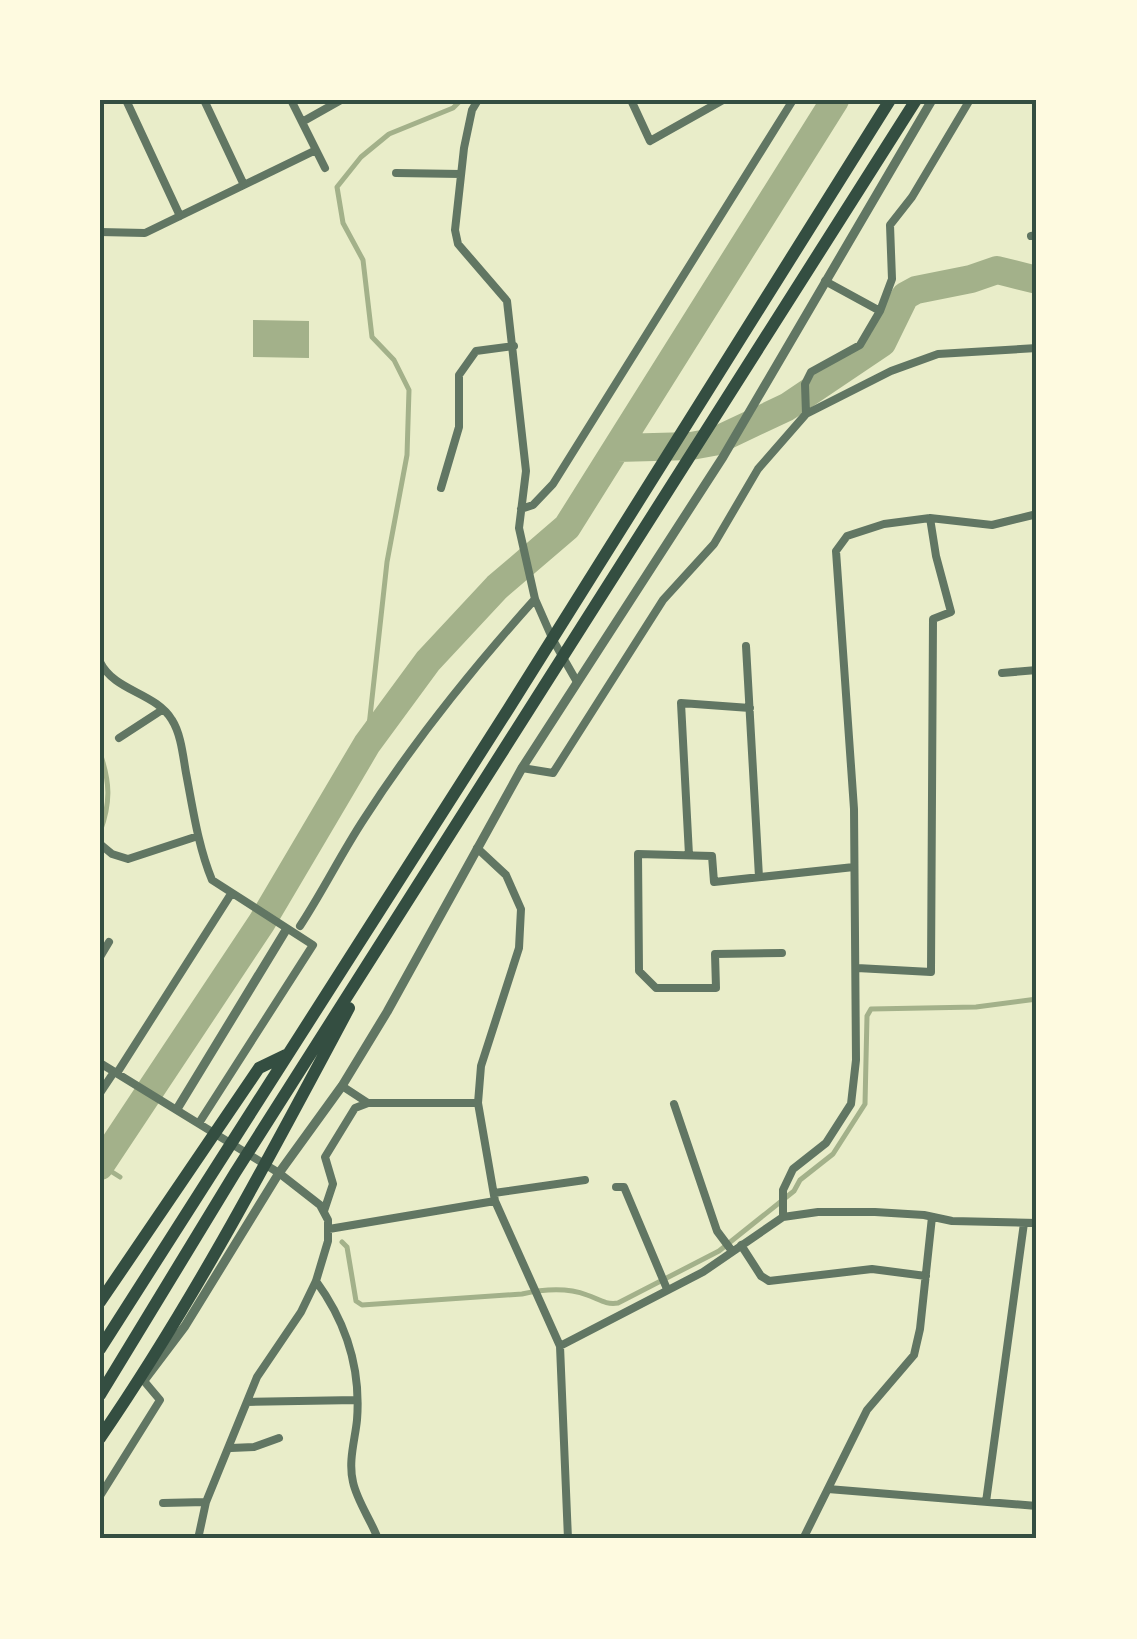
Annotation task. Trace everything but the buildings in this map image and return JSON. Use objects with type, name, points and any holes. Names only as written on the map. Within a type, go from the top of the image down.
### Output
[{"type":"highway","points":[[100,1349],[890,100]]},
{"type":"highway","points":[[100,1395],[236,1172],[916,100]]},
{"type":"highway","points":[[100,1438],[148,1368],[234,1220],[398,918]]},
{"type":"highway","points":[[100,1302],[259,1068],[288,1054]]},
{"type":"street","points":[[126,100],[180,216]]},
{"type":"street","points":[[204,100],[244,185]]},
{"type":"street","points":[[291,100],[326,168]]},
{"type":"street","points":[[302,122],[341,100]]},
{"type":"street","points":[[478,100],[472,110],[454,217],[458,244],[507,302],[526,470],[518,528],[534,594],[553,640],[577,682]]},
{"type":"street","points":[[631,100],[650,141],[723,100]]},
{"type":"street","points":[[521,509],[533,505],[553,484],[792,100]]},
{"type":"street","points":[[100,1438],[185,1326],[280,1173],[342,1086],[522,768],[724,457],[932,100]]},
{"type":"street","points":[[806,414],[804,384],[811,372],[860,345],[880,311],[892,279],[890,225],[912,197],[968,103]]},
{"type":"street","points":[[101,230],[145,233],[316,150]]},
{"type":"street","points":[[396,173],[462,174]]},
{"type":"street","points":[[824,281],[880,311]]},
{"type":"street","points":[[442,488],[458,427],[460,376],[476,351],[514,346]]},
{"type":"street","points":[[522,768],[553,772],[663,600],[714,544],[758,469],[806,414],[892,370],[938,354],[1037,348]]},
{"type":"street","points":[[782,1217],[783,1190],[793,1169],[826,1143],[851,1104],[856,1060],[854,810],[836,550],[847,536],[884,524],[930,518],[992,525],[1037,514]]},
{"type":"street","points":[[856,968],[932,972],[932,619],[951,612],[930,518]]},
{"type":"street","points":[[300,926],[402,764],[534,594]]},
{"type":"street","points":[[746,646],[759,877]]},
{"type":"street","points":[[100,662],[110,678],[172,720],[212,880],[312,945],[200,1123]]},
{"type":"street","points":[[1002,673],[1037,670]]},
{"type":"street","points":[[689,855],[681,704],[750,708]]},
{"type":"street","points":[[120,738],[162,710]]},
{"type":"street","points":[[100,844],[128,860],[198,836]]},
{"type":"street","points":[[477,848],[500,867],[511,883],[520,910],[522,928],[514,968],[481,1066],[478,1103],[494,1197],[560,1346],[568,1539]]},
{"type":"street","points":[[782,953],[715,954],[716,988],[656,988],[638,971],[638,854],[712,856],[714,882],[854,868]]},
{"type":"street","points":[[100,1093],[118,1074],[234,896]]},
{"type":"street","points":[[173,1107],[283,928]]},
{"type":"street","points":[[100,958],[108,942]]},
{"type":"street","points":[[100,1062],[280,1173],[324,1211],[329,1229],[316,1281],[301,1312],[257,1377],[206,1502],[198,1539]]},
{"type":"street","points":[[342,1086],[368,1102]]},
{"type":"street","points":[[324,1211],[333,1184],[326,1157],[355,1108],[368,1102],[478,1103]]},
{"type":"street","points":[[674,1104],[717,1230],[732,1251]]},
{"type":"street","points":[[329,1229],[584,1180]]},
{"type":"street","points":[[616,1187],[624,1188],[666,1290]]},
{"type":"street","points":[[560,1346],[703,1272],[782,1217],[818,1212],[875,1212],[952,1221],[1037,1223]]},
{"type":"street","points":[[803,1539],[867,1410],[914,1355],[932,1217]]},
{"type":"street","points":[[986,1502],[1024,1222]]},
{"type":"street","points":[[741,1245],[761,1276],[769,1281],[872,1268],[926,1276]]},
{"type":"street","points":[[316,1281],[334,1307],[355,1370],[353,1482],[378,1539]]},
{"type":"street","points":[[100,1496],[160,1400],[144,1381]]},
{"type":"street","points":[[247,1402],[357,1400]]},
{"type":"street","points":[[231,1448],[254,1447],[278,1438]]},
{"type":"street","points":[[828,1489],[1037,1506]]},
{"type":"street","points":[[163,1504],[206,1502]]},
{"type":"shaded area","points":[[253,320],[309,321],[309,358],[253,357]]},
{"type":"waterway","points":[[367,744],[387,562],[407,455],[409,390],[394,360],[372,337],[363,260],[343,223],[337,187],[361,157],[389,134],[453,108],[461,100]]},
{"type":"waterway","points":[[100,1166],[262,922],[367,744],[428,661],[497,587],[567,527],[835,100]]},
{"type":"waterway","points":[[617,448],[713,442],[787,407],[882,343],[905,296],[916,290],[997,270],[1037,280]]},
{"type":"waterway","points":[[100,753],[108,792],[100,832]]},
{"type":"waterway","points":[[342,1242],[347,1247],[356,1301],[362,1305],[555,1290],[618,1303],[719,1251],[833,1154],[865,1104],[867,1016],[871,1009],[976,1007],[1037,999]]},
{"type":"waterway","points":[[101,1165],[120,1177]]}]
